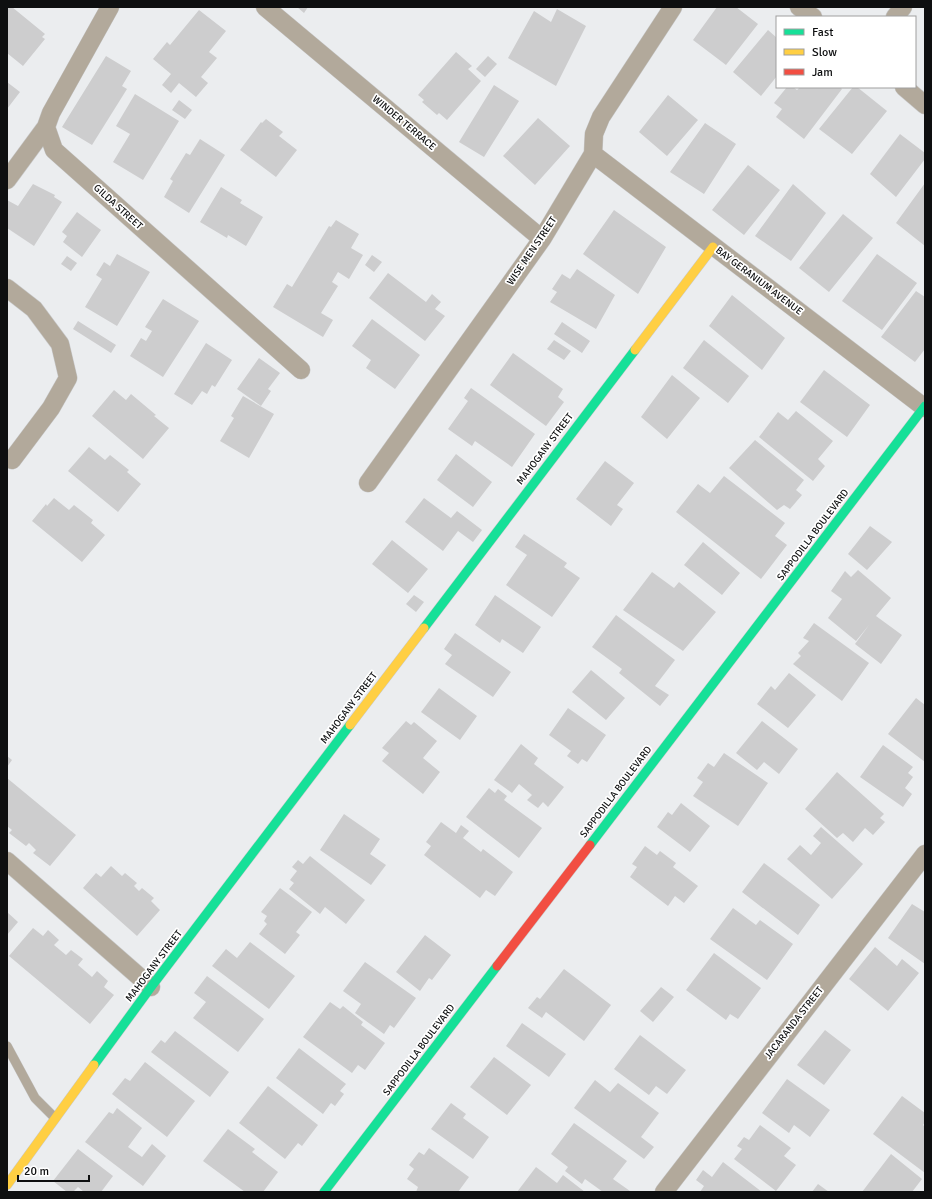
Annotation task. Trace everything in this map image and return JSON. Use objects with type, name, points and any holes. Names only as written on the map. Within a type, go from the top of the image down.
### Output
[{"type":"street","points":[[7,180],[46,127],[51,113],[110,7]]},
{"type":"street","name":"WINDER TERRACE","points":[[265,7],[542,239]]},
{"type":"street","points":[[799,7],[812,16]]},
{"type":"street","points":[[896,16],[903,7]]},
{"type":"street","name":"WISE MEN STREET","points":[[368,483],[542,239],[593,154],[594,134],[601,117],[666,9]]},
{"type":"street","points":[[905,88],[925,105]]},
{"type":"street","name":"GILDA STREET","points":[[46,127],[54,150],[301,370]]},
{"type":"street","name":"BAY GERANIUM AVENUE","points":[[593,154],[713,247],[925,407]]},
{"type":"street","name":"MAHOGANY STREET","points":[[7,1185],[151,987],[713,247]]},
{"type":"street","points":[[7,288],[34,309],[60,344],[68,378],[51,408],[12,460]]},
{"type":"street","name":"SAPPODILLA BOULEVARD","points":[[324,1192],[925,407]]},
{"type":"street","name":"JACARANDA STREET","points":[[664,1192],[925,854]]},
{"type":"street","points":[[7,861],[151,987]]},
{"type":"lane","points":[[7,1046],[36,1098],[56,1118]]},
{"type":"building","points":[[7,7],[12,7],[45,34],[42,37],[45,39],[23,66],[7,53]]},
{"type":"building","points":[[297,7],[308,7],[304,13]]},
{"type":"building","points":[[717,7],[736,7],[758,24],[726,65],[693,40]]},
{"type":"building","points":[[557,9],[586,26],[556,86],[508,58],[534,11],[551,22]]},
{"type":"building","points":[[199,10],[226,31],[209,52],[217,58],[201,77],[208,83],[196,97],[179,83],[171,93],[162,85],[171,74],[153,59],[167,42],[170,45]]},
{"type":"building","points":[[768,30],[776,37],[776,77],[761,96],[733,72]]},
{"type":"building","points":[[456,52],[472,66],[468,69],[481,81],[447,120],[439,113],[437,115],[422,102],[424,100],[418,95]]},
{"type":"building","points":[[106,56],[131,71],[122,86],[127,89],[92,145],[62,127]]},
{"type":"building","points":[[488,56],[497,64],[485,77],[476,69]]},
{"type":"building","points":[[7,82],[20,92],[7,109]]},
{"type":"building","points":[[494,85],[519,101],[484,157],[459,142]]},
{"type":"building","points":[[786,88],[794,88],[797,90],[799,88],[842,89],[804,139],[776,117],[782,109],[774,103]]},
{"type":"building","points":[[852,88],[858,88],[887,111],[852,154],[819,129]]},
{"type":"building","points":[[135,94],[179,121],[143,180],[113,162],[130,134],[116,126]]},
{"type":"building","points":[[668,95],[698,120],[667,156],[639,132]]},
{"type":"building","points":[[179,100],[192,110],[185,119],[172,110]]},
{"type":"building","points":[[538,118],[570,146],[535,185],[503,156]]},
{"type":"building","points":[[266,119],[283,132],[279,136],[297,150],[276,177],[240,150],[261,122],[262,123]]},
{"type":"building","points":[[705,123],[736,144],[704,194],[670,172]]},
{"type":"building","points":[[900,134],[925,153],[925,159],[896,197],[870,174]]},
{"type":"building","points":[[200,139],[225,155],[189,213],[164,197],[173,181],[170,179],[186,153],[190,155]]},
{"type":"building","points":[[748,165],[780,190],[744,235],[712,210]]},
{"type":"building","points":[[925,183],[925,246],[896,223]]},
{"type":"building","points":[[33,184],[55,195],[54,197],[62,202],[34,246],[7,228],[7,200],[18,206]]},
{"type":"building","points":[[793,184],[826,213],[791,261],[755,236]]},
{"type":"building","points":[[221,187],[242,200],[240,203],[263,217],[246,246],[228,235],[227,238],[200,222]]},
{"type":"building","points":[[614,210],[666,247],[638,294],[583,254]]},
{"type":"building","points":[[77,212],[101,230],[82,257],[63,242],[67,236],[62,232]]},
{"type":"building","points":[[843,214],[873,238],[829,292],[799,268]]},
{"type":"building","points":[[336,220],[359,234],[351,248],[363,255],[349,279],[338,272],[332,282],[338,286],[321,313],[333,320],[323,337],[273,307],[287,284],[292,287],[329,226],[331,227]]},
{"type":"building","points":[[117,254],[150,272],[117,326],[85,307],[102,279],[96,275],[104,262],[110,266]]},
{"type":"building","points":[[877,254],[917,283],[882,330],[842,301]]},
{"type":"building","points":[[372,255],[382,262],[374,272],[365,265]]},
{"type":"building","points":[[67,256],[77,263],[71,271],[61,264]]},
{"type":"building","points":[[577,269],[615,295],[596,329],[550,302],[557,292],[552,289],[562,274],[570,279]]},
{"type":"building","points":[[388,273],[426,302],[432,294],[441,302],[435,309],[445,316],[425,341],[369,298]]},
{"type":"building","points":[[916,291],[925,297],[925,349],[915,362],[881,337]]},
{"type":"building","points":[[732,295],[785,338],[762,370],[709,326]]},
{"type":"building","points":[[163,299],[199,321],[163,377],[130,356],[141,338],[146,341],[152,331],[145,327]]},
{"type":"building","points":[[372,319],[420,355],[395,389],[366,368],[371,360],[352,346]]},
{"type":"building","points":[[78,321],[116,345],[111,353],[73,329]]},
{"type":"building","points":[[562,322],[590,341],[582,353],[554,334]]},
{"type":"building","points":[[554,340],[571,351],[564,360],[547,349]]},
{"type":"building","points":[[704,340],[749,376],[728,403],[683,368]]},
{"type":"building","points":[[206,343],[232,360],[215,387],[212,385],[207,394],[202,391],[192,405],[174,394]]},
{"type":"building","points":[[513,353],[563,389],[558,397],[564,402],[546,426],[490,385]]},
{"type":"building","points":[[259,358],[280,373],[268,389],[271,391],[261,406],[237,389]]},
{"type":"building","points":[[824,370],[870,405],[847,437],[800,402]]},
{"type":"building","points":[[672,375],[700,398],[667,439],[641,417]]},
{"type":"building","points":[[471,388],[535,434],[512,467],[475,441],[472,446],[448,429],[468,401],[464,398]]},
{"type":"building","points":[[114,390],[126,400],[131,394],[169,428],[143,459],[92,416]]},
{"type":"building","points":[[243,396],[274,414],[249,458],[220,441],[234,418],[231,416]]},
{"type":"building","points":[[796,411],[833,441],[818,459],[825,466],[813,481],[759,437],[778,412],[788,420]]},
{"type":"building","points":[[755,440],[804,480],[796,490],[802,495],[790,509],[784,505],[777,510],[729,468]]},
{"type":"building","points":[[89,447],[105,460],[110,455],[129,470],[127,472],[141,484],[118,512],[68,471]]},
{"type":"building","points":[[456,454],[492,482],[473,507],[437,480]]},
{"type":"building","points":[[605,461],[634,483],[617,505],[623,509],[611,526],[576,499]]},
{"type":"building","points":[[724,476],[785,523],[775,536],[787,545],[761,579],[676,512],[698,484],[710,493]]},
{"type":"building","points":[[54,498],[69,510],[74,505],[93,520],[91,523],[105,535],[82,562],[32,521],[46,504],[47,506]]},
{"type":"building","points":[[424,498],[451,518],[457,511],[482,530],[473,542],[458,531],[443,551],[405,522]]},
{"type":"building","points":[[870,526],[892,542],[867,570],[848,554]]},
{"type":"building","points":[[524,534],[567,563],[564,567],[580,578],[552,617],[506,585],[527,555],[515,547]]},
{"type":"building","points":[[392,540],[428,569],[408,593],[372,564]]},
{"type":"building","points":[[703,542],[740,573],[722,595],[684,565]]},
{"type":"building","points":[[858,570],[891,598],[876,616],[902,635],[881,664],[855,644],[869,625],[856,641],[828,618],[842,599],[831,591],[845,571],[851,577]]},
{"type":"building","points":[[652,572],[674,588],[679,582],[716,612],[683,651],[623,610]]},
{"type":"building","points":[[414,595],[424,602],[416,612],[406,604]]},
{"type":"building","points":[[495,595],[541,627],[523,653],[502,639],[500,643],[475,625]]},
{"type":"building","points":[[616,615],[675,660],[655,686],[669,695],[660,706],[619,673],[622,669],[592,647]]},
{"type":"building","points":[[814,623],[869,663],[842,701],[793,664],[801,656],[798,653],[809,641],[803,638]]},
{"type":"building","points":[[455,633],[511,672],[493,697],[445,664],[452,655],[444,649]]},
{"type":"building","points":[[591,670],[625,698],[606,720],[572,692]]},
{"type":"building","points":[[789,673],[816,695],[788,728],[757,704],[771,686],[775,690]]},
{"type":"building","points":[[439,688],[477,716],[460,740],[421,712]]},
{"type":"building","points":[[916,698],[925,705],[925,762],[888,734]]},
{"type":"building","points":[[568,708],[606,735],[587,762],[582,759],[578,764],[567,756],[571,751],[549,735]]},
{"type":"building","points":[[406,721],[411,725],[414,722],[437,741],[423,758],[440,772],[423,794],[382,761],[389,753],[382,748]]},
{"type":"building","points":[[762,721],[798,749],[779,774],[764,762],[757,770],[736,753]]},
{"type":"building","points":[[521,744],[538,758],[534,764],[564,787],[548,807],[543,802],[538,808],[527,800],[532,795],[519,784],[512,793],[494,780]]},
{"type":"building","points":[[883,745],[913,767],[908,773],[913,777],[905,788],[912,794],[903,807],[860,777]]},
{"type":"building","points":[[724,753],[768,783],[738,826],[693,796],[703,782],[697,778],[708,763],[714,767]]},
{"type":"building","points":[[7,756],[12,760],[7,767]]},
{"type":"building","points":[[837,772],[884,814],[880,818],[885,822],[873,835],[865,828],[853,842],[843,833],[837,838],[805,809]]},
{"type":"building","points":[[7,778],[76,835],[50,866],[33,853],[36,850],[29,843],[26,846],[9,833],[12,830],[7,826]]},
{"type":"building","points":[[489,788],[495,793],[498,789],[507,796],[504,800],[542,828],[519,858],[466,817]]},
{"type":"building","points":[[681,803],[710,826],[690,852],[657,827],[668,812],[672,815]]},
{"type":"building","points":[[344,814],[380,839],[370,854],[386,865],[371,885],[320,850]]},
{"type":"building","points":[[441,822],[456,833],[461,825],[469,831],[463,838],[481,852],[483,849],[513,872],[495,896],[486,890],[480,898],[424,855],[431,846],[426,842]]},
{"type":"building","points":[[821,827],[863,864],[832,899],[787,859],[800,845],[811,855],[821,843],[813,836]]},
{"type":"building","points":[[645,846],[657,855],[660,851],[676,863],[673,867],[698,886],[684,903],[675,896],[668,906],[630,877],[637,867],[632,864]]},
{"type":"building","points":[[310,856],[365,900],[346,924],[325,907],[320,914],[289,889],[294,883],[290,880],[297,871],[292,867],[298,860],[303,864]]},
{"type":"building","points":[[764,863],[820,905],[798,935],[742,892]]},
{"type":"building","points":[[111,866],[122,876],[125,873],[137,883],[134,886],[139,891],[142,888],[154,898],[151,901],[160,910],[137,936],[83,888],[96,873],[101,877]]},
{"type":"building","points":[[280,888],[312,912],[296,932],[300,935],[285,954],[259,934],[267,924],[264,921],[267,916],[261,912]]},
{"type":"building","points":[[912,904],[925,912],[925,964],[888,938]]},
{"type":"building","points":[[733,908],[756,925],[760,920],[793,944],[767,980],[710,939]]},
{"type":"building","points":[[7,912],[18,922],[7,935]]},
{"type":"building","points":[[33,928],[43,936],[48,930],[59,940],[54,945],[66,955],[71,950],[83,959],[78,965],[92,977],[97,971],[108,981],[104,987],[114,995],[90,1024],[9,956]]},
{"type":"building","points":[[425,935],[451,955],[432,980],[429,978],[420,991],[396,972]]},
{"type":"building","points":[[250,942],[295,976],[269,1009],[212,966],[226,949],[237,958]]},
{"type":"building","points":[[875,947],[897,966],[902,959],[919,973],[888,1011],[849,979]]},
{"type":"building","points":[[714,953],[761,988],[738,1019],[730,1014],[726,1020],[686,990]]},
{"type":"building","points":[[365,962],[416,998],[394,1028],[390,1025],[384,1034],[355,1013],[361,1004],[343,991]]},
{"type":"building","points":[[564,969],[611,1005],[584,1041],[546,1012],[542,1018],[528,1008],[537,997],[540,999]]},
{"type":"building","points":[[207,976],[264,1019],[238,1052],[193,1018],[206,1002],[194,993]]},
{"type":"building","points":[[661,987],[674,997],[653,1022],[640,1011]]},
{"type":"building","points":[[330,1002],[340,1009],[343,1006],[363,1022],[361,1025],[385,1043],[365,1070],[358,1065],[352,1073],[303,1037]]},
{"type":"building","points":[[522,1023],[566,1054],[549,1077],[506,1046]]},
{"type":"building","points":[[825,1030],[851,1050],[824,1085],[797,1065]]},
{"type":"building","points":[[175,1031],[229,1072],[210,1097],[151,1052],[161,1040],[165,1043]]},
{"type":"building","points":[[640,1035],[686,1070],[667,1094],[656,1086],[649,1095],[614,1069]]},
{"type":"building","points":[[299,1048],[346,1084],[340,1091],[344,1094],[335,1106],[331,1103],[323,1114],[276,1078]]},
{"type":"building","points":[[494,1057],[531,1085],[507,1115],[470,1087]]},
{"type":"building","points":[[145,1062],[195,1101],[167,1137],[112,1094],[125,1078],[130,1081]]},
{"type":"building","points":[[787,1079],[830,1110],[810,1137],[794,1125],[789,1133],[762,1113]]},
{"type":"building","points":[[595,1080],[610,1092],[618,1083],[659,1113],[641,1137],[654,1147],[644,1159],[574,1108]]},
{"type":"building","points":[[268,1086],[318,1125],[302,1146],[298,1143],[285,1159],[239,1123]]},
{"type":"building","points":[[902,1096],[925,1113],[925,1122],[923,1125],[925,1127],[925,1173],[873,1134]]},
{"type":"building","points":[[451,1103],[466,1114],[463,1118],[489,1137],[473,1159],[431,1129]]},
{"type":"building","points":[[117,1108],[142,1128],[128,1147],[142,1157],[152,1144],[166,1156],[143,1186],[85,1142],[109,1112],[113,1114]]},
{"type":"building","points":[[574,1123],[627,1161],[613,1179],[630,1191],[629,1192],[603,1192],[585,1179],[582,1184],[565,1171],[568,1167],[551,1154]]},
{"type":"building","points":[[760,1125],[791,1148],[784,1156],[796,1165],[776,1191],[734,1159],[742,1149],[737,1146],[744,1137],[749,1140]]},
{"type":"building","points":[[228,1129],[255,1149],[252,1152],[278,1172],[263,1192],[245,1192],[203,1161]]},
{"type":"building","points":[[429,1148],[469,1177],[458,1192],[416,1192],[418,1187],[407,1179],[414,1169],[409,1165],[419,1152],[424,1155]]},
{"type":"building","points":[[78,1149],[113,1176],[101,1192],[84,1192],[78,1187],[73,1192],[67,1192],[53,1181]]},
{"type":"building","points":[[891,1154],[922,1179],[912,1192],[862,1192]]},
{"type":"building","points":[[723,1162],[762,1192],[700,1192],[704,1186],[696,1180],[703,1170],[712,1177]]},
{"type":"building","points":[[536,1167],[557,1183],[563,1175],[585,1192],[517,1192]]},
{"type":"building","points":[[818,1184],[829,1192],[812,1192]]},
{"type":"traffic: fast","points":[[424,628],[635,350]]},
{"type":"traffic: fast","points":[[590,845],[925,406]]},
{"type":"traffic: fast","points":[[94,1065],[151,987],[350,725]]},
{"type":"traffic: fast","points":[[324,1192],[497,966]]},
{"type":"traffic: slow","points":[[635,350],[713,247]]},
{"type":"traffic: slow","points":[[350,725],[424,628]]},
{"type":"traffic: slow","points":[[7,1185],[94,1065]]},
{"type":"traffic: jam","points":[[497,966],[590,845]]}]
